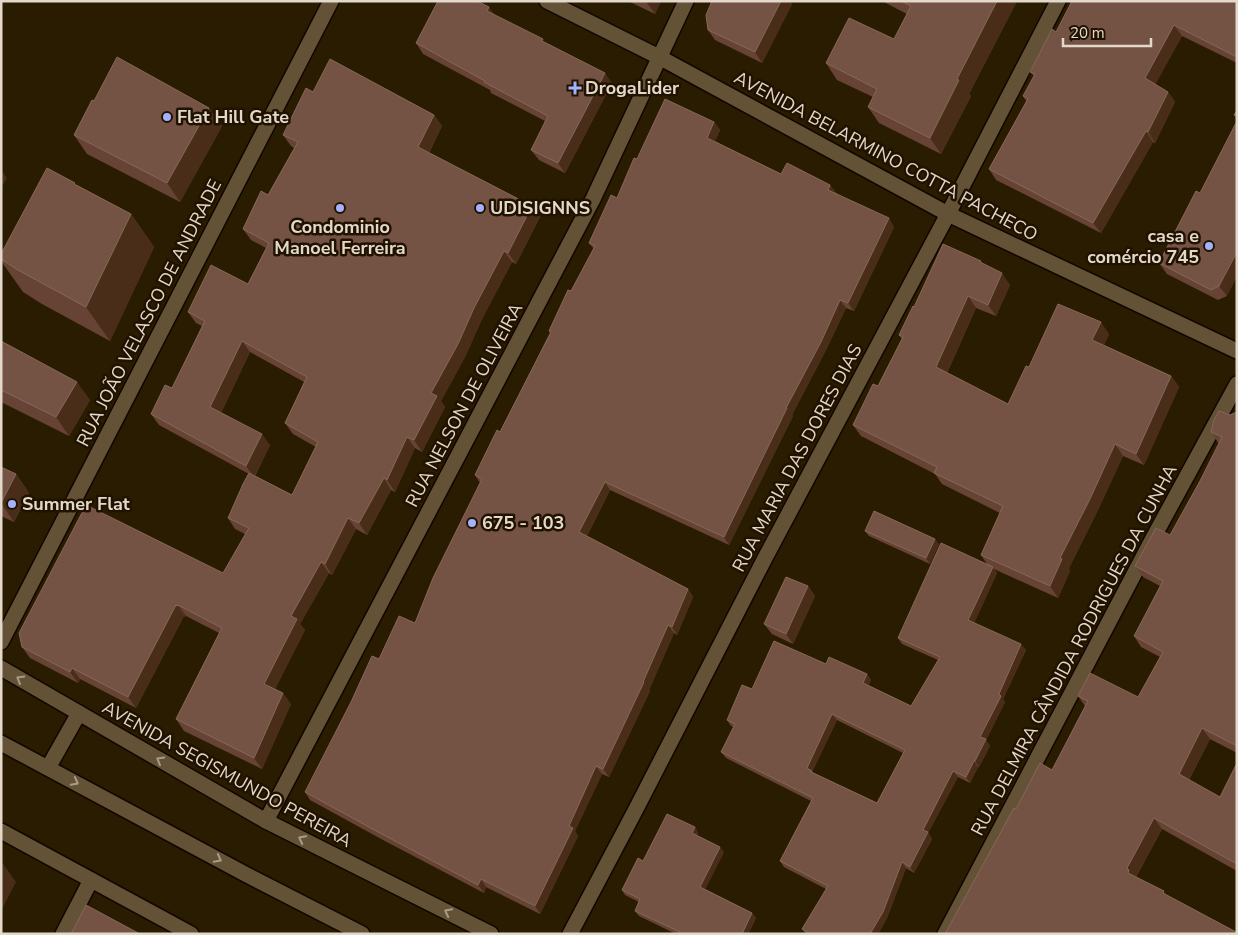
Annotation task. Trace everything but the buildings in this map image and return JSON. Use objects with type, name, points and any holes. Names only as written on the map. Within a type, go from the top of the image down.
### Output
[{"type":"street","name":"RUA JOÃO VELASCO DE ANDRADE","points":[[1,642],[331,1]]},
{"type":"street","name":"AVENIDA BELARMINO COTTA PACHECO","points":[[547,1],[659,57],[948,214],[1237,351]]},
{"type":"street","name":"RUA NELSON DE OLIVEIRA","points":[[266,821],[588,208],[686,1]]},
{"type":"street","name":"RUA MARIA DAS DORES DIAS","points":[[570,934],[1058,1]]},
{"type":"street","name":"RUA DELMIRA CÂNDIDA RODRIGUES DA CUNHA","points":[[945,934],[1156,532],[1237,384]]},
{"type":"street","name":"AVENIDA SEGISMUNDO PEREIRA","points":[[1,668],[266,821],[491,934]]},
{"type":"street","points":[[48,768],[79,713]]},
{"type":"street","points":[[1,743],[247,875],[362,934]]},
{"type":"street","points":[[1,831],[191,934]]},
{"type":"street","points":[[63,934],[91,880]]},
{"type":"place","name":"DrogaLider","points":[[575,88]]},
{"type":"place","name":"Flat Hill Gate","points":[[167,117]]},
{"type":"place","name":"Condominio Manoel Ferreira","points":[[340,208]]},
{"type":"place","name":"UDISIGNNS","points":[[480,208]]},
{"type":"place","name":"casa e comércio 745","points":[[1209,246]]},
{"type":"place","name":"Summer Flat","points":[[12,504]]},
{"type":"place","name":"675 - 103","points":[[472,523]]}]
